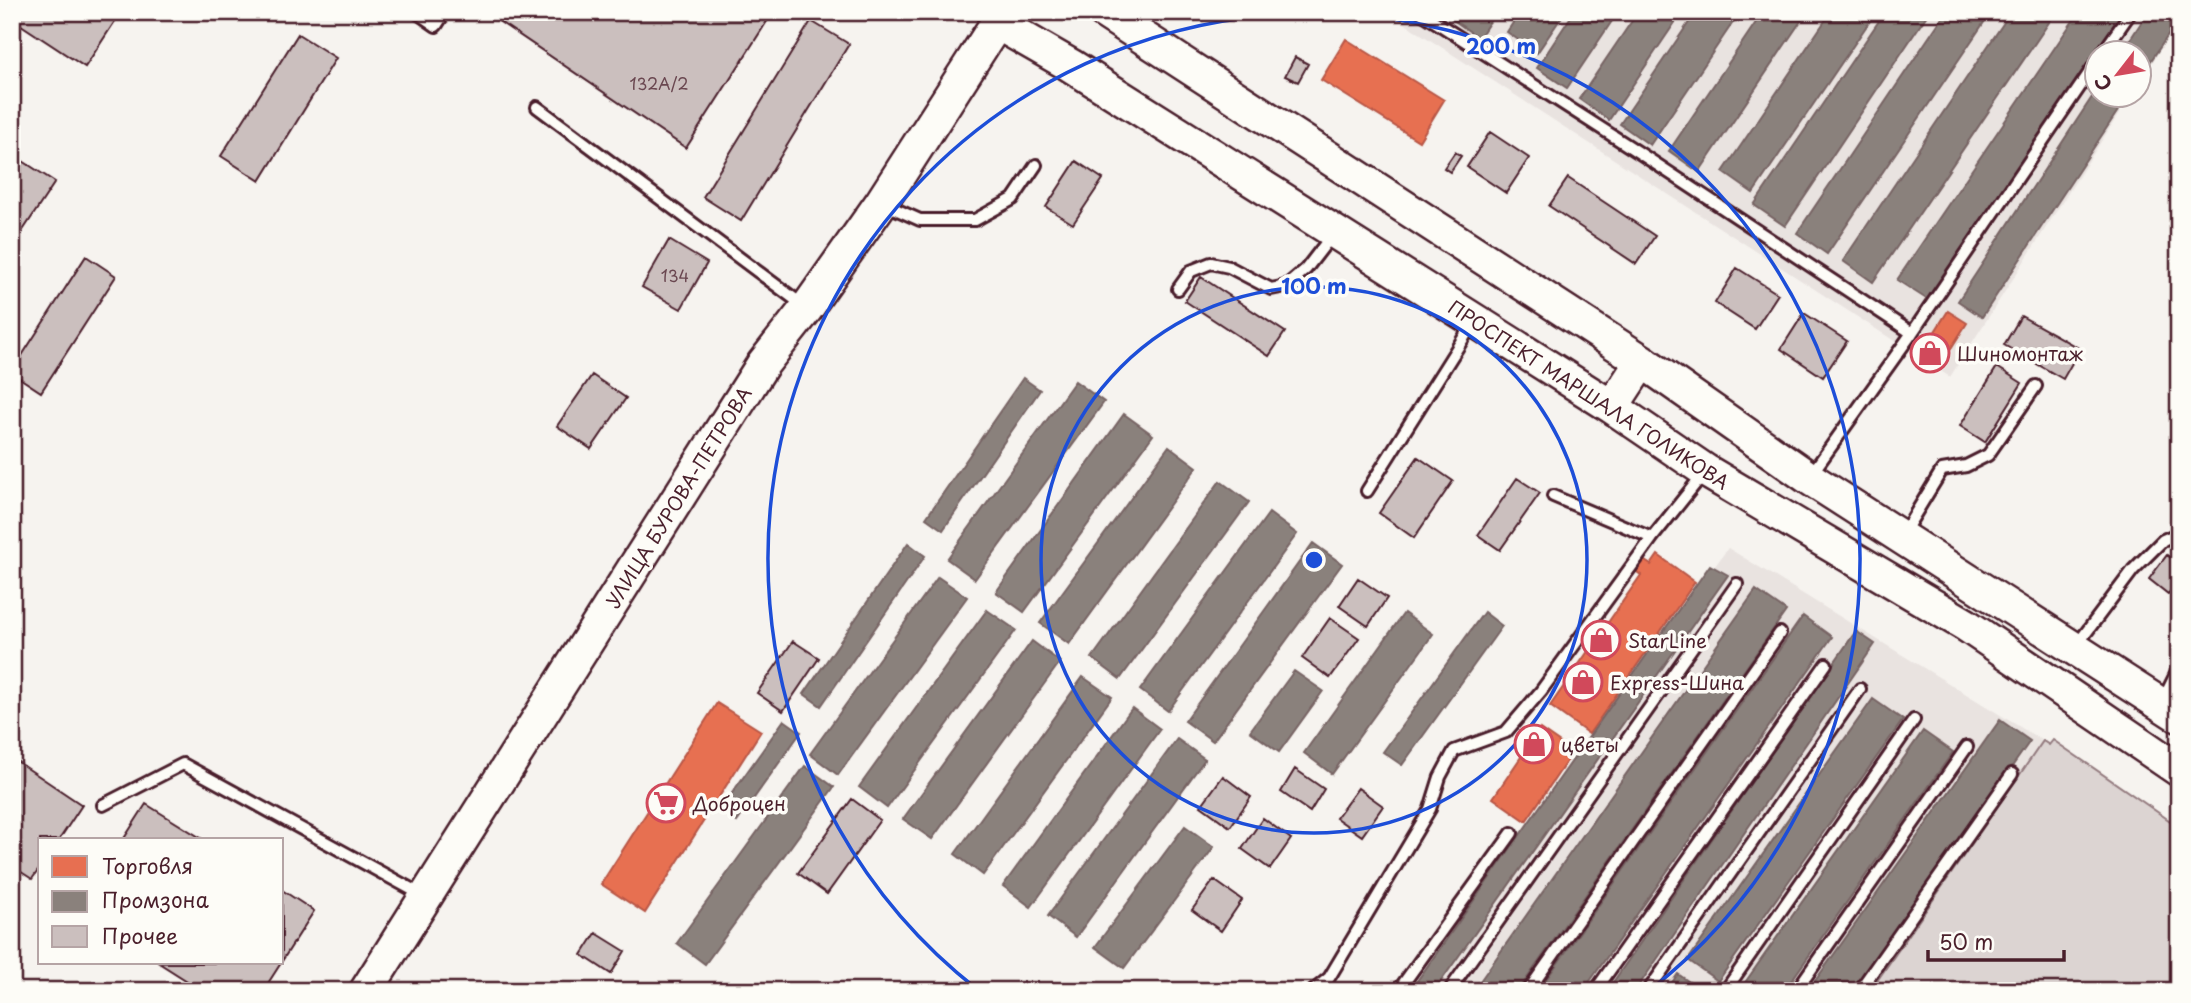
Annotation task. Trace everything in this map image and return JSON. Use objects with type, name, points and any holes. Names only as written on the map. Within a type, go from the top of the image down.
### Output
[{"type":"main road","points":[[1104,12],[1642,361],[1809,478],[2170,711]]},
{"type":"main road","name":"УЛИЦА БУРОВА-ПЕТРОВА","points":[[366,991],[756,374],[881,203],[1000,18]]},
{"type":"main road","name":"ПРОСПЕКТ МАРШАЛА ГОЛИКОВА","points":[[1000,18],[1070,65],[1612,407],[1706,471],[1966,625],[2179,770]]},
{"type":"main road","points":[[1612,407],[1642,361]]},
{"type":"lane","points":[[416,12],[436,26],[445,12]]},
{"type":"lane","points":[[1420,12],[1639,152],[1912,333]]},
{"type":"lane","points":[[2113,38],[2131,12]]},
{"type":"lane","points":[[1809,478],[1912,333],[2082,84]]},
{"type":"lane","points":[[537,107],[807,307]]},
{"type":"lane","points":[[881,203],[920,220],[975,220],[1013,199],[1036,165]]},
{"type":"lane","points":[[1178,289],[1192,271],[1211,263],[1229,267],[1271,289],[1286,286],[1306,269],[1335,232]]},
{"type":"lane","points":[[1367,491],[1475,320]]},
{"type":"lane","points":[[1901,537],[1942,470],[1966,466],[1988,455],[2036,386]]},
{"type":"lane","points":[[1313,991],[1329,978],[1430,809],[1440,778],[1454,751],[1506,732],[1563,663],[1652,538],[1706,471]]},
{"type":"lane","points":[[1553,496],[1652,538]]},
{"type":"lane","points":[[2075,648],[2133,570],[2163,540],[2179,533]]},
{"type":"lane","points":[[1449,991],[1737,584]]},
{"type":"lane","points":[[1528,991],[1780,633]]},
{"type":"lane","points":[[1595,991],[1826,664]]},
{"type":"lane","points":[[2170,711],[2179,668]]},
{"type":"lane","points":[[1648,991],[1860,689]]},
{"type":"lane","points":[[1725,991],[1914,720]]},
{"type":"lane","points":[[1796,991],[1967,747]]},
{"type":"lane","points":[[103,804],[183,764],[426,897]]},
{"type":"lane","points":[[1859,991],[2012,774]]},
{"type":"lane","points":[[1398,991],[1512,833]]},
{"type":"shaded area","points":[[1387,12],[2179,12],[2179,20],[2152,63],[2152,38],[2082,38],[2082,108],[2123,108],[1950,377]]},
{"type":"shaded area","points":[[1728,548],[2043,741],[1870,991],[1409,991]]},
{"type":"shaded area","points":[[2053,740],[2179,827],[2179,991],[1870,991],[2043,741],[2049,745]]},
{"type":"building: Торговля","points":[[1346,39],[1444,100],[1419,141],[1321,80]]},
{"type":"building: Торговля","points":[[1948,311],[1967,323],[1941,364],[1922,352]]},
{"type":"building: Торговля","points":[[1658,555],[1695,582],[1589,734],[1550,706],[1641,575],[1634,570],[1642,559],[1651,565]]},
{"type":"building: Торговля","points":[[717,703],[761,731],[645,913],[601,884]]},
{"type":"building: Торговля","points":[[1540,729],[1573,752],[1526,821],[1493,798]]},
{"type":"building: Промзона","points":[[1452,12],[1496,12],[1479,38],[1449,17]]},
{"type":"building: Промзона","points":[[1520,12],[1565,12],[1537,53],[1507,32]]},
{"type":"building: Промзона","points":[[1574,12],[1618,12],[1567,88],[1537,68]]},
{"type":"building: Промзона","points":[[1638,12],[1682,12],[1609,120],[1579,99]]},
{"type":"building: Промзона","points":[[1696,12],[1740,12],[1650,145],[1620,124]]},
{"type":"building: Промзона","points":[[1763,12],[1807,12],[1699,172],[1669,151]]},
{"type":"building: Промзона","points":[[1831,12],[1876,12],[1753,193],[1723,172]]},
{"type":"building: Промзона","points":[[1885,12],[1929,12],[1785,226],[1754,205]]},
{"type":"building: Промзона","points":[[1946,12],[1991,12],[1827,254],[1797,233]]},
{"type":"building: Промзона","points":[[2011,12],[2056,12],[1873,282],[1843,261]]},
{"type":"building: Промзона","points":[[2079,12],[2123,12],[2105,38],[2082,38],[2082,73],[1928,300],[1897,280]]},
{"type":"building: Промзона","points":[[2148,12],[2179,12],[2179,19],[2152,59],[2152,38],[2131,38]]},
{"type":"building: Промзона","points":[[2085,108],[2120,108],[1982,317],[1958,301]]},
{"type":"building: Промзона","points":[[1023,378],[1040,390],[943,530],[926,518]]},
{"type":"building: Промзона","points":[[1075,381],[1104,402],[975,579],[947,559]]},
{"type":"building: Промзона","points":[[1124,414],[1153,435],[1024,612],[996,592]]},
{"type":"building: Промзона","points":[[1169,446],[1197,467],[1069,644],[1040,623]]},
{"type":"building: Промзона","points":[[1220,481],[1249,502],[1120,679],[1092,658]]},
{"type":"building: Промзона","points":[[1269,513],[1297,534],[1168,711],[1140,690]]},
{"type":"building: Промзона","points":[[908,543],[925,556],[821,706],[804,694]]},
{"type":"building: Промзона","points":[[1313,543],[1342,564],[1213,741],[1185,721]]},
{"type":"building: Промзона","points":[[1710,565],[1728,575],[1434,991],[1410,991]]},
{"type":"building: Промзона","points":[[938,577],[967,597],[838,775],[810,754]]},
{"type":"building: Промзона","points":[[1756,590],[1786,611],[1518,991],[1473,991]]},
{"type":"building: Промзона","points":[[987,610],[1016,630],[887,808],[859,787]]},
{"type":"building: Промзона","points":[[1484,612],[1502,626],[1402,765],[1383,752]]},
{"type":"building: Промзона","points":[[1404,613],[1433,634],[1332,774],[1304,753]]},
{"type":"building: Промзона","points":[[1803,616],[1832,637],[1583,991],[1538,991]]},
{"type":"building: Промзона","points":[[1856,631],[1875,644],[1635,991],[1607,991]]},
{"type":"building: Промзона","points":[[1032,641],[1060,662],[932,839],[903,819]]},
{"type":"building: Промзона","points":[[1294,671],[1323,691],[1279,752],[1250,731]]},
{"type":"building: Промзона","points":[[1083,677],[1112,697],[983,875],[955,854]]},
{"type":"building: Промзона","points":[[1873,699],[1903,720],[1718,981],[1688,960]]},
{"type":"building: Промзона","points":[[1132,708],[1160,729],[1031,907],[1003,886]]},
{"type":"building: Промзона","points":[[784,720],[801,732],[737,822],[720,810]]},
{"type":"building: Промзона","points":[[2000,720],[2030,741],[1854,991],[1808,991]]},
{"type":"building: Промзона","points":[[1923,731],[1953,752],[1784,991],[1739,991]]},
{"type":"building: Промзона","points":[[1177,739],[1205,759],[1076,937],[1048,916]]},
{"type":"building: Промзона","points":[[805,766],[834,787],[705,964],[677,943]]},
{"type":"building: Промзона","points":[[1185,826],[1214,847],[1124,968],[1095,947]]},
{"type":"building: Промзона","points":[[1678,974],[1702,991],[1666,991]]},
{"type":"building: Прочее","points":[[12,12],[121,12],[85,67],[12,19]]},
{"type":"building: Прочее","points":[[498,12],[773,12],[686,148],[494,18]]},
{"type":"building: Прочее","points":[[811,21],[849,44],[741,221],[703,197]]},
{"type":"building: Прочее","points":[[298,34],[336,58],[260,181],[221,156]]},
{"type":"building: Прочее","points":[[1295,57],[1308,64],[1298,82],[1285,76]]},
{"type":"building: Прочее","points":[[1490,132],[1529,158],[1506,193],[1467,167]]},
{"type":"building: Прочее","points":[[1455,152],[1461,156],[1450,172],[1444,168]]},
{"type":"building: Прочее","points":[[12,154],[55,182],[12,247]]},
{"type":"building: Прочее","points":[[1076,161],[1103,179],[1073,224],[1046,207]]},
{"type":"building: Прочее","points":[[1568,178],[1655,236],[1636,264],[1549,206]]},
{"type":"building: Прочее","points":[[669,240],[707,263],[681,309],[642,287]]},
{"type":"building: Прочее","points":[[86,256],[116,276],[41,392],[12,371]]},
{"type":"building: Прочее","points":[[1737,268],[1778,294],[1755,329],[1715,303]]},
{"type":"building: Прочее","points":[[1201,277],[1285,332],[1269,356],[1185,301]]},
{"type":"building: Прочее","points":[[1804,313],[1847,341],[1823,377],[1781,349]]},
{"type":"building: Прочее","points":[[2021,316],[2080,349],[2063,379],[2004,345]]},
{"type":"building: Прочее","points":[[1997,367],[2022,383],[1985,442],[1960,426]]},
{"type":"building: Прочее","points":[[592,375],[626,398],[591,449],[557,426]]},
{"type":"building: Прочее","points":[[1418,457],[1453,481],[1414,538],[1379,513]]},
{"type":"building: Прочее","points":[[1517,478],[1540,493],[1500,550],[1478,535]]},
{"type":"building: Прочее","points":[[2167,555],[2179,564],[2179,580],[2168,594],[2149,579]]},
{"type":"building: Прочее","points":[[1358,578],[1387,598],[1368,626],[1339,606]]},
{"type":"building: Прочее","points":[[1330,618],[1359,638],[1330,678],[1302,658]]},
{"type":"building: Прочее","points":[[793,641],[819,658],[783,711],[757,693]]},
{"type":"building: Прочее","points":[[12,758],[82,805],[60,838],[38,838],[38,871],[32,879],[12,866]]},
{"type":"building: Прочее","points":[[1295,769],[1324,789],[1310,812],[1281,792]]},
{"type":"building: Прочее","points":[[1223,776],[1251,797],[1230,827],[1201,806]]},
{"type":"building: Прочее","points":[[1358,788],[1383,806],[1362,836],[1336,818]]},
{"type":"building: Прочее","points":[[852,799],[880,820],[827,894],[798,873]]},
{"type":"building: Прочее","points":[[146,804],[201,838],[124,838]]},
{"type":"building: Прочее","points":[[1263,818],[1291,839],[1270,869],[1242,849]]},
{"type":"building: Прочее","points":[[1214,880],[1242,900],[1221,931],[1192,910]]},
{"type":"building: Прочее","points":[[284,891],[314,911],[284,958]]},
{"type":"building: Прочее","points":[[596,933],[625,951],[611,974],[582,955]]},
{"type":"building: Прочее","points":[[161,964],[280,964],[263,991],[203,991]]},
{"type":"place","name":"Шиномонтаж","points":[[1930,353]]},
{"type":"place","name":"StarLine","points":[[1601,640]]},
{"type":"place","name":"Express-Шина","points":[[1583,682]]},
{"type":"place","name":"цветы","points":[[1534,744]]},
{"type":"place","name":"Доброцен","points":[[666,803]]}]
